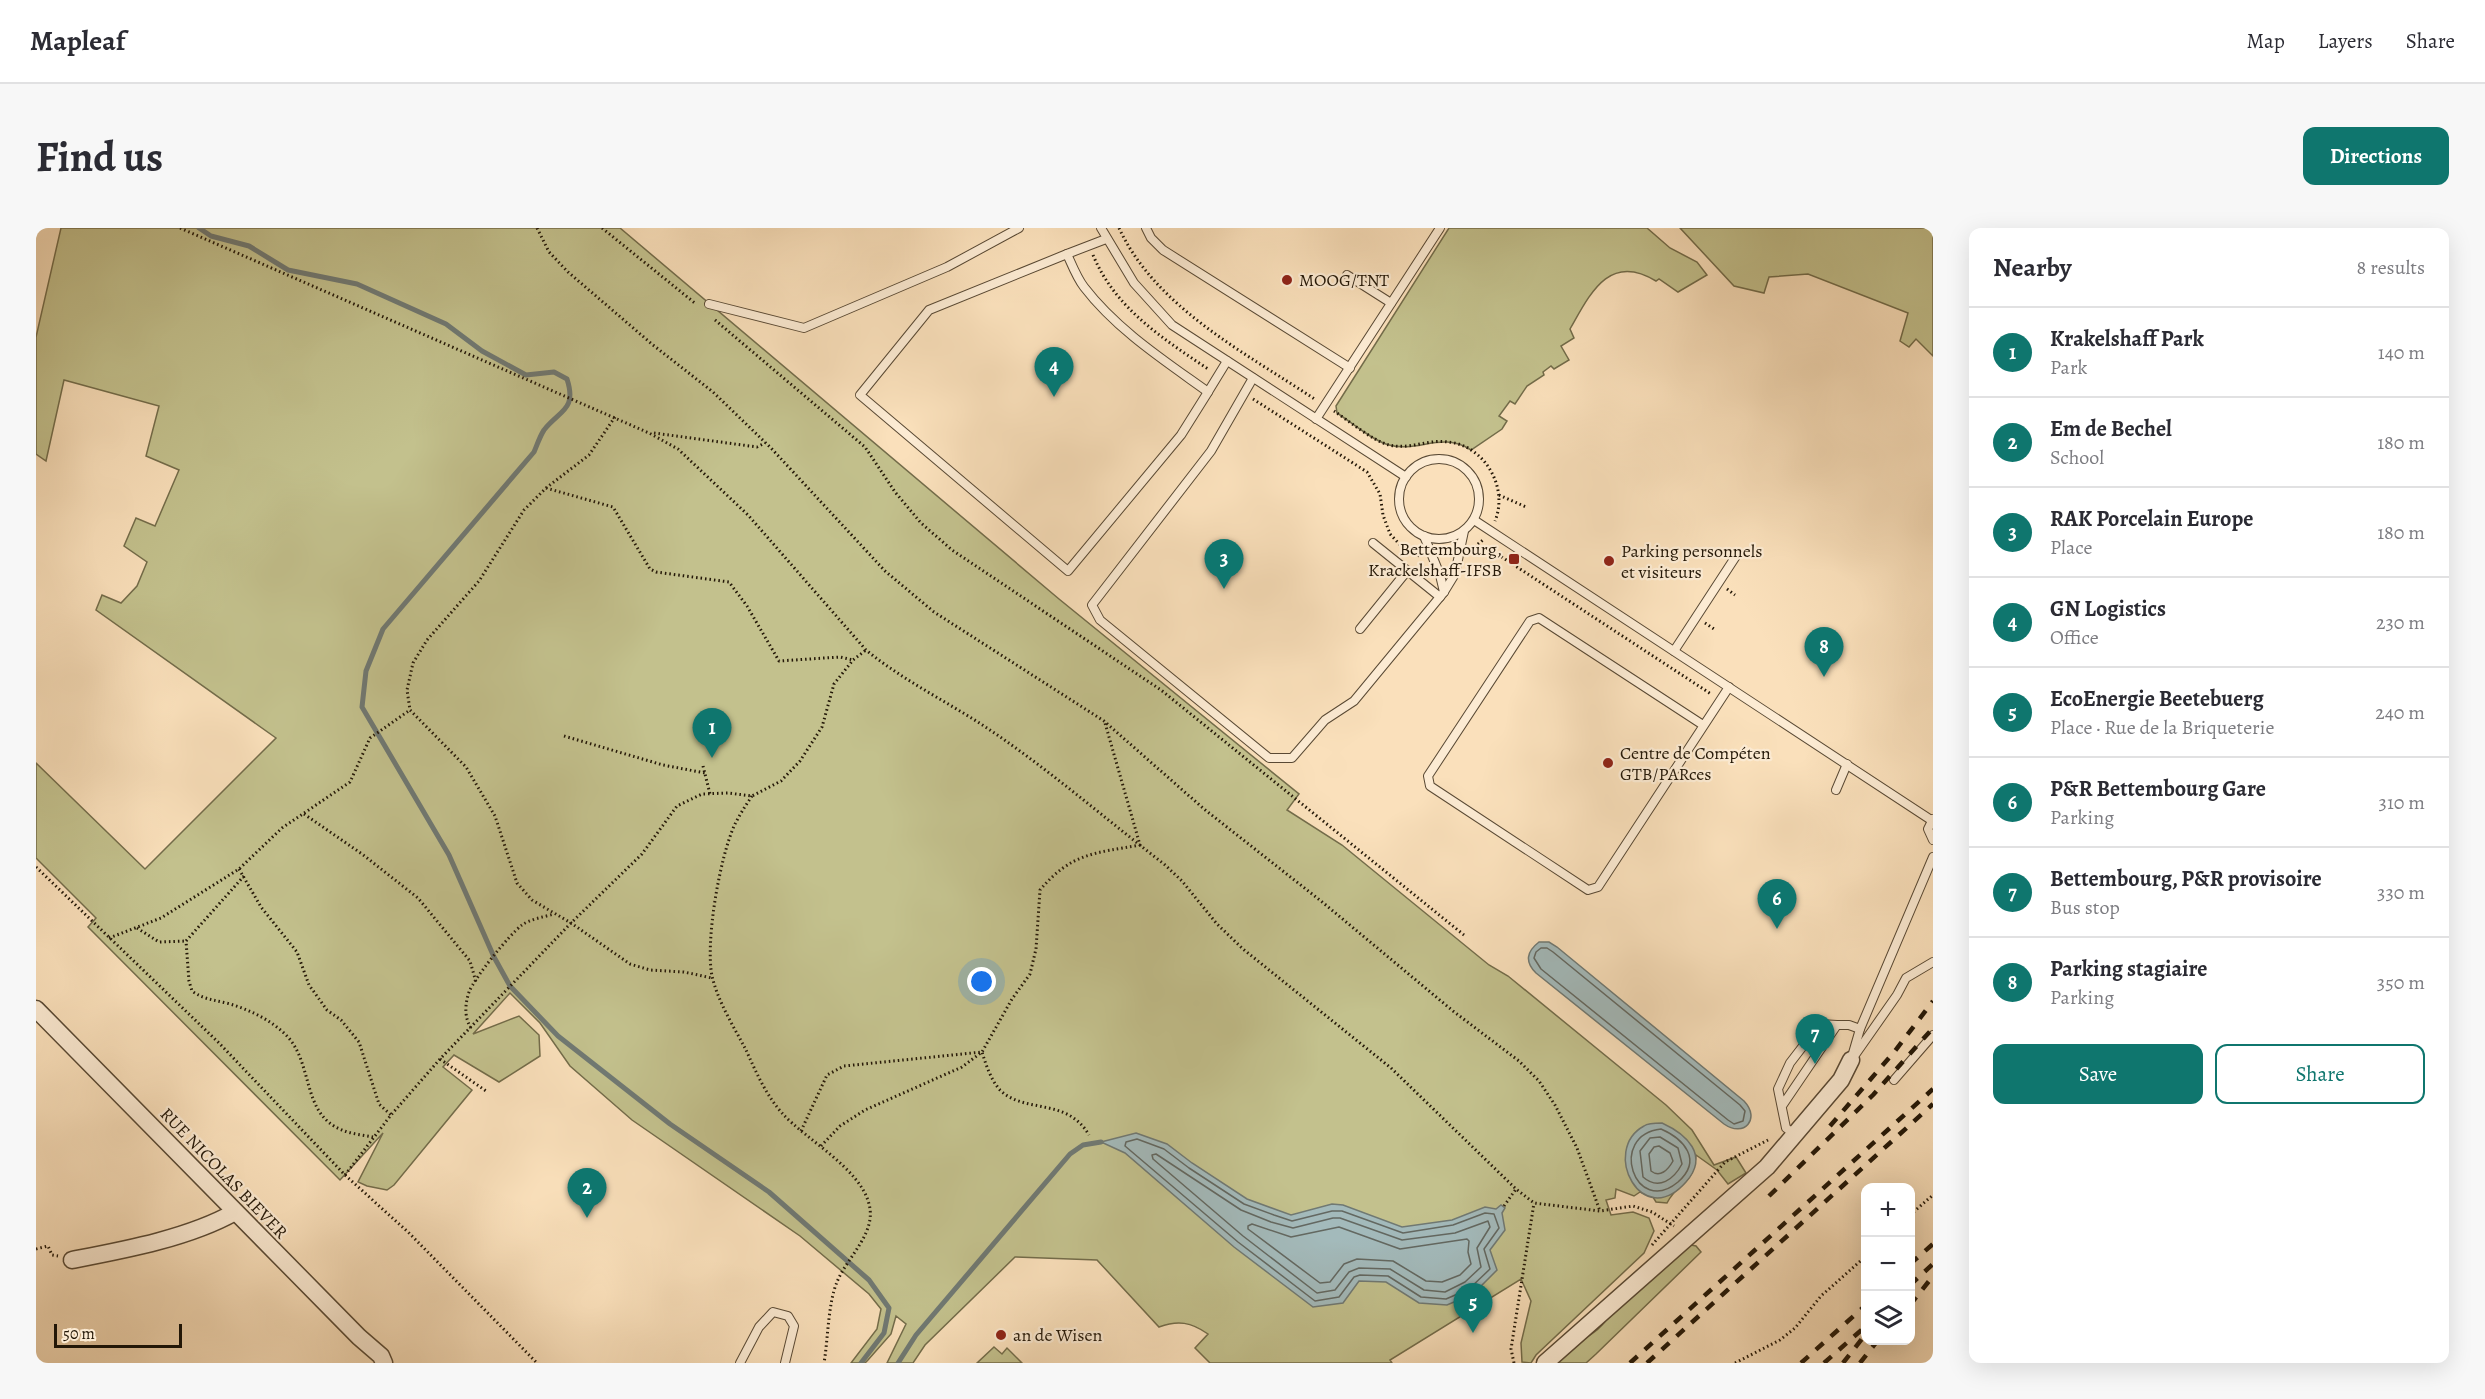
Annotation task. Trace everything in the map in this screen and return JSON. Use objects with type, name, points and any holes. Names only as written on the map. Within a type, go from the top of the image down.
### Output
[{"type":"street","name":"RUE NICOLAS BIEVER","points":[[36,1009],[359,1337],[381,1356],[384,1363]]},
{"type":"street","points":[[1545,1363],[1767,1167],[1796,1136],[1841,1080],[1851,1060]]},
{"type":"street","points":[[72,1260],[133,1248],[219,1221],[235,1212]]},
{"type":"lane","points":[[706,307],[804,328],[947,267],[1019,228]]},
{"type":"lane","points":[[1101,228],[1134,283],[1172,325],[1406,477]]},
{"type":"lane","points":[[1146,228],[1151,238],[1163,250],[1350,368]]},
{"type":"lane","points":[[1316,419],[1440,228]]},
{"type":"lane","points":[[1106,239],[929,310],[860,395],[1068,571],[1181,435],[1227,361]]},
{"type":"lane","points":[[1067,254],[1083,286],[1114,319],[1154,353],[1208,392]]},
{"type":"lane","points":[[1347,275],[1391,303]]},
{"type":"lane","points":[[1253,378],[1211,451],[1092,605],[1101,620],[1269,758],[1292,758],[1325,720],[1354,701],[1442,595],[1455,574],[1464,531]]},
{"type":"lane","points":[[1437,459],[1461,465],[1476,484],[1479,496],[1474,520],[1464,531],[1452,538],[1424,537],[1412,529],[1404,518],[1400,504],[1400,490],[1406,477],[1414,468],[1437,459]]},
{"type":"lane","points":[[1474,520],[1932,820],[1928,829],[1933,840]]},
{"type":"lane","points":[[1424,537],[1434,559],[1442,595]]},
{"type":"lane","points":[[1372,543],[1442,595]]},
{"type":"lane","points":[[1674,651],[1738,553]]},
{"type":"lane","points":[[1360,629],[1407,571]]},
{"type":"lane","points":[[1703,724],[1539,618],[1530,621],[1453,737],[1428,776],[1430,786],[1588,890],[1598,887],[1729,687]]},
{"type":"lane","points":[[1836,790],[1847,764]]},
{"type":"lane","points":[[1851,1060],[1860,1029],[1933,856]]},
{"type":"lane","points":[[1851,1060],[1897,995],[1906,978],[1933,961]]},
{"type":"lane","points":[[1796,1136],[1786,1128],[1778,1089],[1790,1063],[1820,1024],[1849,1025],[1860,1029]]},
{"type":"lane","points":[[1782,1106],[1837,1025]]},
{"type":"lane","points":[[1894,1080],[1933,1035]]},
{"type":"lane","points":[[740,1363],[759,1327],[773,1312],[788,1316],[794,1326],[785,1363]]},
{"type":"path","points":[[181,228],[650,432],[678,449],[748,515],[866,650],[885,666],[990,730],[1047,769],[1140,845],[1182,881],[1217,924],[1243,949],[1391,1068],[1516,1189],[1534,1203],[1600,1211],[1633,1206],[1652,1212],[1671,1223],[1687,1237]]},
{"type":"path","points":[[537,228],[549,252],[568,272],[653,345],[713,392],[765,443],[885,571],[934,612],[1104,721],[1204,809],[1519,1061],[1539,1081],[1555,1105],[1577,1148],[1600,1211]]},
{"type":"path","points":[[602,228],[706,307]]},
{"type":"path","points":[[1119,228],[1147,272],[1184,312],[1325,406],[1387,444],[1408,448],[1430,441],[1450,442],[1468,448],[1484,460],[1494,476],[1499,495],[1498,514],[1491,531],[1477,547],[1459,557]]},
{"type":"path","points":[[1089,245],[1100,272],[1127,309],[1164,340],[1218,376]]},
{"type":"path","points":[[711,316],[865,447],[895,492],[921,523],[952,550],[1161,690],[1464,935]]},
{"type":"path","points":[[1245,393],[1367,472],[1380,494],[1383,515],[1390,534],[1403,548],[1421,557],[1434,559]]},
{"type":"path","points":[[615,417],[589,455],[546,488],[524,510],[479,581],[427,640],[413,663],[407,690],[410,710],[466,766],[495,816],[517,884],[531,900],[571,923],[630,964],[650,970],[684,972],[712,978]]},
{"type":"path","points":[[650,432],[757,447],[765,443]]},
{"type":"path","points":[[546,488],[613,507],[650,568],[656,572],[729,582],[747,606],[779,661],[840,657],[853,660]]},
{"type":"path","points":[[1499,495],[1526,507]]},
{"type":"path","points":[[1477,547],[1488,548],[1720,700]]},
{"type":"path","points":[[345,1175],[391,1115],[440,1059],[571,923],[642,854],[677,806],[702,794],[752,796],[781,781],[800,761],[822,727],[834,684],[853,660],[866,650]]},
{"type":"path","points":[[109,938],[161,918],[239,869],[282,828],[350,782],[370,738],[410,710]]},
{"type":"path","points":[[1104,721],[1140,845]]},
{"type":"path","points":[[564,736],[663,765],[705,773]]},
{"type":"path","points":[[703,766],[710,794]]},
{"type":"path","points":[[752,796],[735,823],[716,895],[711,935],[712,978],[719,998],[764,1088],[781,1113],[858,1184],[869,1201],[871,1214],[868,1228],[838,1281],[824,1363]]},
{"type":"path","points":[[304,814],[362,854],[418,898],[470,961],[476,982]]},
{"type":"path","points":[[820,1147],[840,1126],[865,1110],[962,1067],[981,1052],[1012,999],[1030,974],[1036,949],[1040,890],[1066,864],[1086,855],[1140,845]]},
{"type":"path","points":[[36,867],[219,1043],[345,1175],[409,1233],[537,1363]]},
{"type":"path","points":[[239,869],[261,907],[297,952],[309,985],[327,1010],[342,1020],[359,1042],[379,1104],[391,1115]]},
{"type":"path","points":[[244,876],[186,941],[192,991],[200,997],[240,1007],[268,1021],[286,1035],[298,1051],[305,1068],[310,1094],[316,1109],[327,1121],[342,1130],[373,1137]]},
{"type":"path","points":[[471,1028],[466,1021],[465,1010],[470,991],[480,975],[511,935],[524,924],[554,914]]},
{"type":"path","points":[[136,928],[159,942],[186,941]]},
{"type":"path","points":[[801,1131],[827,1075],[844,1066],[981,1052]]},
{"type":"path","points":[[981,1052],[990,1075],[1001,1090],[1016,1100],[1044,1105],[1067,1113],[1084,1126],[1089,1135]]},
{"type":"path","points":[[440,1059],[486,1091]]},
{"type":"path","points":[[1651,1246],[1725,1162],[1775,1136]]},
{"type":"path","points":[[1504,1206],[1516,1189]]},
{"type":"path","points":[[1915,1211],[1933,1195]]},
{"type":"path","points":[[1514,1363],[1511,1349],[1534,1203]]},
{"type":"path","points":[[36,1250],[48,1246],[52,1255],[72,1260]]},
{"type":"path","points":[[1735,1363],[1780,1340],[1795,1328],[1821,1296],[1861,1260]]},
{"type":"shaded area","points":[[61,228],[620,228],[1059,599],[1299,794],[1287,810],[1342,845],[1666,1105],[1692,1130],[1714,1165],[1736,1157],[1746,1173],[1728,1184],[1717,1170],[1696,1155],[1689,1178],[1676,1190],[1667,1203],[1656,1202],[1653,1197],[1640,1192],[1634,1196],[1616,1189],[1615,1198],[1606,1200],[1611,1215],[1633,1212],[1649,1218],[1654,1231],[1644,1253],[1536,1355],[1531,1363],[1522,1362],[1521,1343],[1531,1301],[1521,1279],[1390,1360],[1392,1363],[1210,1363],[1195,1348],[1208,1334],[1184,1323],[1172,1323],[1159,1327],[1097,1260],[1015,1257],[925,1345],[913,1363],[887,1363],[906,1324],[896,1316],[891,1334],[868,1360],[865,1363],[851,1363],[877,1329],[881,1309],[869,1294],[800,1236],[632,1120],[570,1066],[540,1023],[510,993],[473,1034],[519,1016],[539,1035],[540,1056],[499,1082],[454,1055],[443,1067],[472,1090],[394,1185],[387,1190],[358,1182],[383,1133],[340,1180],[88,927],[96,918],[36,858],[36,763],[145,869],[276,738],[96,610],[102,595],[121,603],[137,586],[147,562],[124,546],[136,518],[155,526],[179,470],[146,456],[159,406],[64,380],[46,461],[36,454],[36,337]]},
{"type":"shaded area","points":[[1449,228],[1647,228],[1670,248],[1697,262],[1707,275],[1678,292],[1659,279],[1656,281],[1640,273],[1626,271],[1613,274],[1603,281],[1585,303],[1570,329],[1574,338],[1561,346],[1569,360],[1554,369],[1551,366],[1543,372],[1544,375],[1527,386],[1515,404],[1510,401],[1499,416],[1507,421],[1502,429],[1471,450],[1450,442],[1400,447],[1389,445],[1369,435],[1337,413],[1336,406]]},
{"type":"shaded area","points":[[1680,228],[1933,228],[1933,356],[1916,339],[1909,347],[1900,341],[1908,313],[1808,274],[1769,277],[1764,293],[1734,286]]},
{"type":"shaded area","points":[[1686,1244],[1696,1246],[1701,1252],[1596,1354],[1586,1363],[1557,1363],[1573,1346],[1600,1327],[1609,1315]]},
{"type":"shaded area","points":[[994,1347],[1002,1354],[1007,1348],[1022,1363],[977,1363]]},
{"type":"water","points":[[1539,942],[1549,942],[1557,947],[1744,1101],[1751,1114],[1748,1124],[1738,1129],[1724,1124],[1536,973],[1528,957]]},
{"type":"water","points":[[1662,1123],[1679,1133],[1692,1146],[1696,1163],[1686,1182],[1670,1195],[1655,1198],[1642,1193],[1632,1182],[1626,1167],[1626,1152],[1631,1137],[1644,1126]]},
{"type":"water","points":[[1136,1133],[1167,1144],[1247,1199],[1291,1215],[1332,1204],[1343,1205],[1402,1227],[1452,1220],[1485,1207],[1496,1209],[1501,1205],[1505,1208],[1502,1213],[1505,1230],[1490,1250],[1497,1270],[1473,1294],[1447,1305],[1419,1303],[1386,1282],[1359,1281],[1343,1303],[1313,1307],[1234,1247],[1125,1153],[1101,1142]]},
{"type":"waterway","points":[[199,228],[211,236],[249,246],[288,270],[357,284],[446,324],[482,351],[526,375],[554,372],[567,379],[570,389],[568,403],[544,430],[534,452],[383,629],[366,671],[362,707],[449,855],[494,957],[510,986],[558,1036],[670,1124],[769,1192],[869,1280],[889,1308],[884,1333],[861,1363]]},
{"type":"waterway","points":[[898,1363],[916,1335],[1070,1154],[1083,1145],[1101,1142]]},
{"type":"railway","points":[[1830,1126],[1895,1051],[1933,1001]]},
{"type":"railway","points":[[1769,1196],[1873,1095],[1933,1028]]},
{"type":"railway","points":[[1630,1363],[1933,1089]]},
{"type":"railway","points":[[1647,1363],[1933,1104]]},
{"type":"railway","points":[[1915,1260],[1933,1244]]},
{"type":"railway","points":[[1915,1280],[1933,1264]]},
{"type":"railway","points":[[1915,1299],[1933,1276]]},
{"type":"railway","points":[[1801,1363],[1861,1309]]},
{"type":"railway","points":[[1824,1363],[1861,1330]]},
{"type":"railway","points":[[1843,1363],[1861,1340]]},
{"type":"railway","points":[[1860,1363],[1874,1345]]},
{"type":"place","name":"MOOG/TNT","points":[[1287,280]]},
{"type":"place","name":"GN Logistics","points":[[1054,397]]},
{"type":"place","name":"Bettembourg, Krackelshaff-IFSB","points":[[1514,559]]},
{"type":"place","name":"Parking personnels et visiteurs","points":[[1609,561]]},
{"type":"place","name":"RAK Porcelain Europe","points":[[1224,589]]},
{"type":"place","name":"Parking stagiaire","points":[[1824,677]]},
{"type":"place","name":"Krakelshaff Park","points":[[712,758]]},
{"type":"place","name":"Centre de Compéten GTB/PARces","points":[[1608,763]]},
{"type":"place","name":"P&R Bettembourg Gare","points":[[1777,929]]},
{"type":"place","name":"Bettembourg, P&R provisoire","points":[[1815,1064]]},
{"type":"place","name":"Em de Bechel","points":[[587,1218]]},
{"type":"place","name":"EcoEnergie Beetebuerg","points":[[1473,1333]]},
{"type":"place","name":"an de Wisen","points":[[1001,1335]]}]
